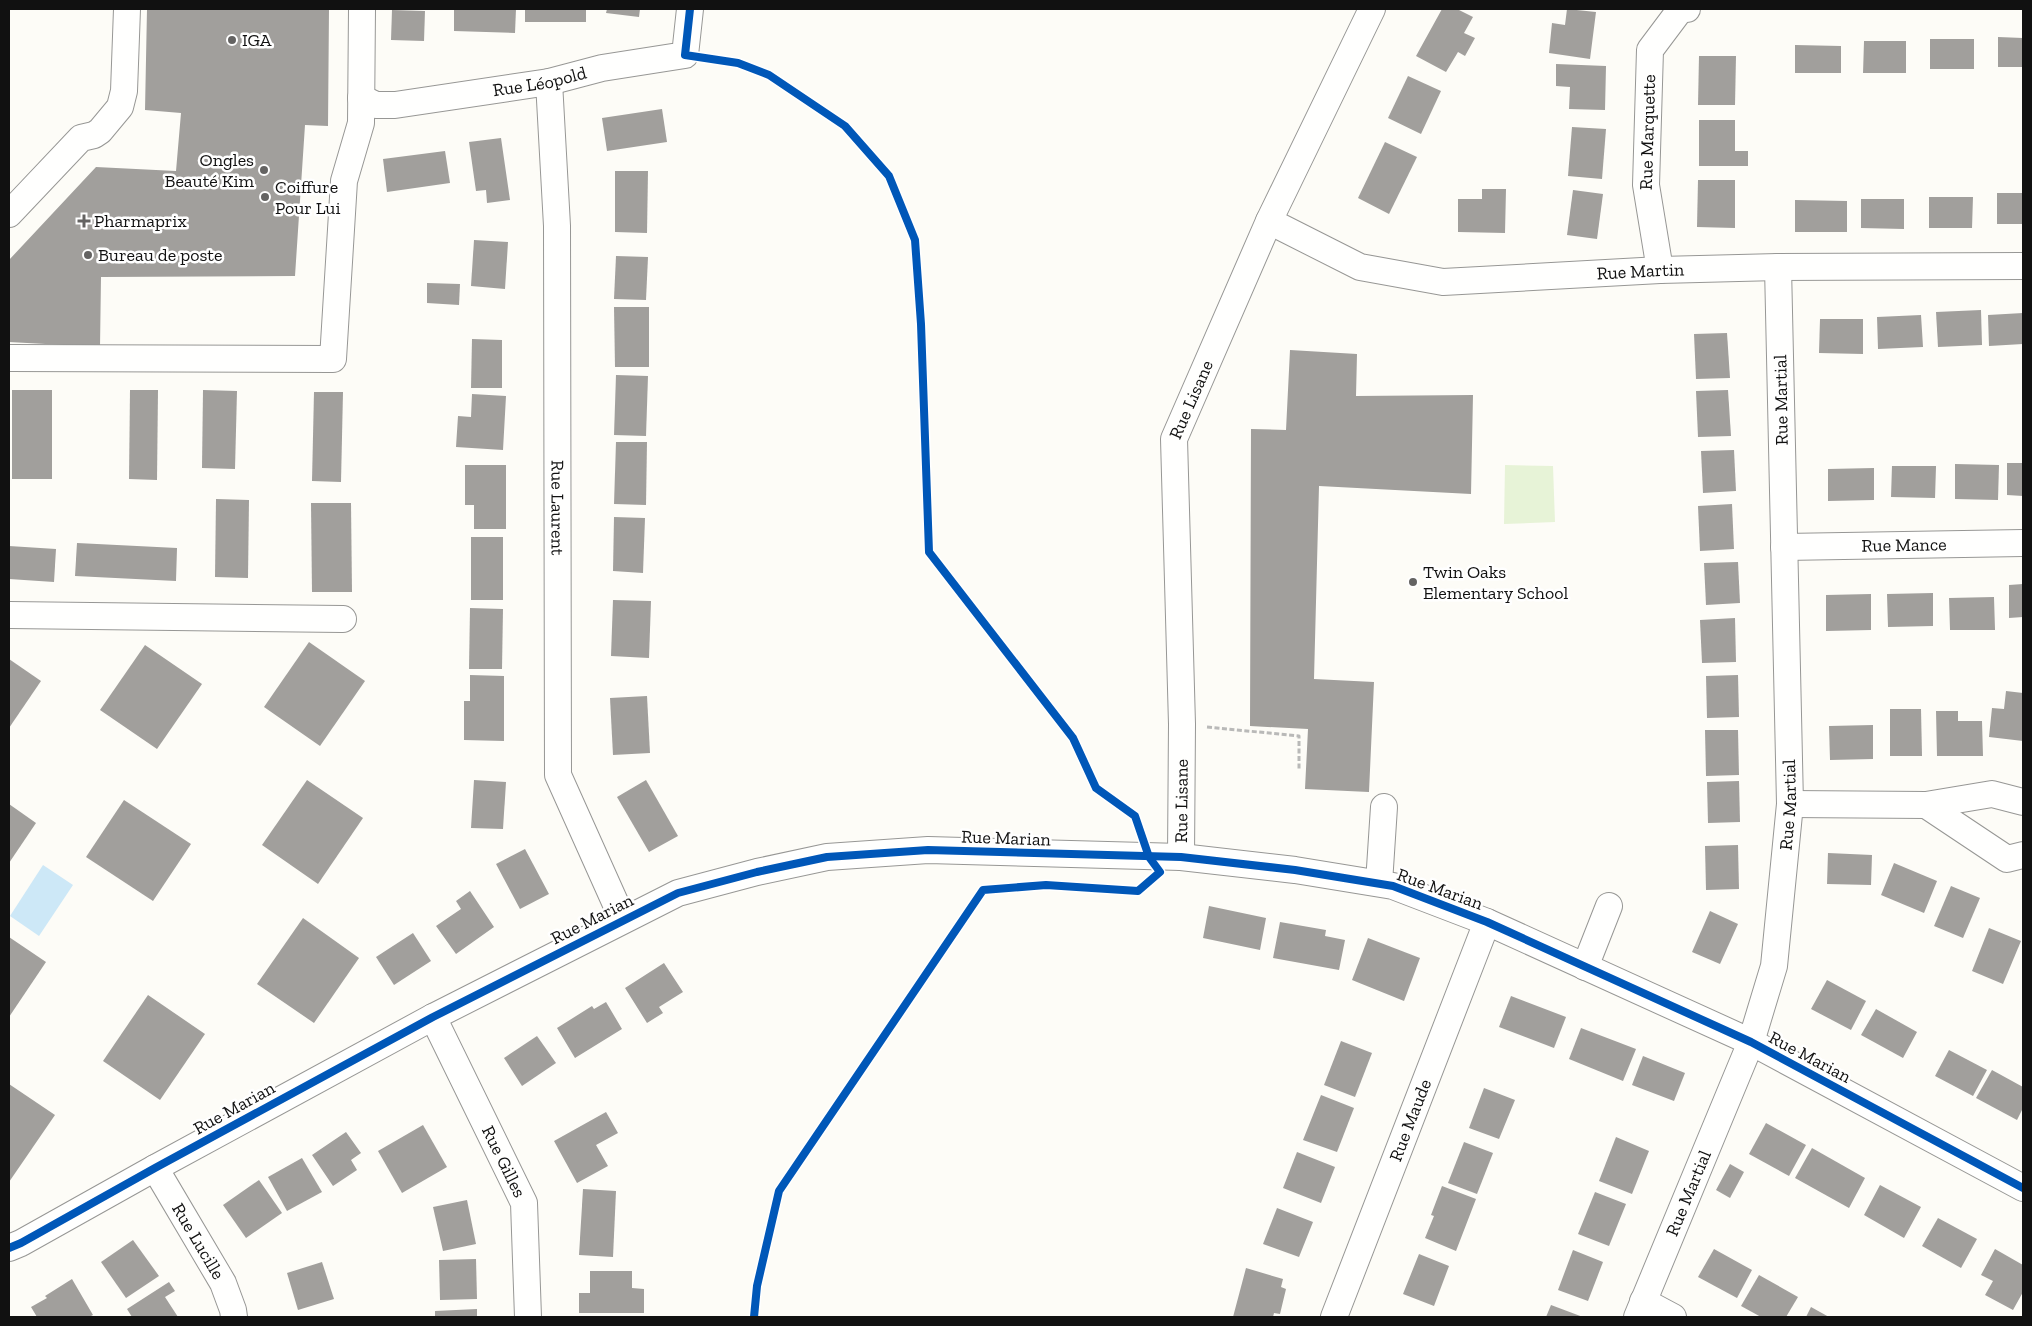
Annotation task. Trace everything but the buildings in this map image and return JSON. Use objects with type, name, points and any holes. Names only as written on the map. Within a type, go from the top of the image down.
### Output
[{"type":"street","points":[[9,214],[81,138],[100,131],[120,108],[124,91],[127,9]]},
{"type":"street","points":[[9,358],[333,359],[344,181],[360,123],[362,9]]},
{"type":"street","name":"Rue Léopold","points":[[361,98],[376,106],[394,105],[549,82],[602,68],[685,55],[690,9]]},
{"type":"street","name":"Rue Lisane","points":[[1181,857],[1182,724],[1174,439],[1269,221],[1372,9]]},
{"type":"street","name":"Rue Marquette","points":[[1660,270],[1646,185],[1650,50],[1680,10],[1687,9]]},
{"type":"street","name":"Rue Laurent","points":[[549,82],[557,226],[558,775],[623,920]]},
{"type":"street","name":"Rue Martin","points":[[1269,221],[1360,267],[1443,282],[1660,270],[1778,267],[2023,266]]},
{"type":"street","name":"Rue Martial","points":[[1640,1309],[1751,1042],[1774,966],[1790,804],[1778,267]]},
{"type":"street","name":"Rue Mance","points":[[1784,547],[2023,543]]},
{"type":"street","points":[[9,615],[343,620]]},
{"type":"street","points":[[1790,804],[1926,805],[1992,794],[2023,802]]},
{"type":"street","points":[[1926,805],[2007,859],[2023,855]]},
{"type":"street","points":[[1379,883],[1384,807]]},
{"type":"street","name":"Rue Marian","points":[[9,1248],[432,1017],[678,893],[757,872],[827,857],[928,850],[1181,857],[1295,870],[1393,886],[1486,922],[1751,1042],[2023,1188]]},
{"type":"street","points":[[1585,967],[1608,906]]},
{"type":"street","name":"Rue Maude","points":[[1334,1317],[1486,922]]},
{"type":"street","name":"Rue Gilles","points":[[432,1017],[524,1204],[528,1317]]},
{"type":"street","name":"Rue Lucille","points":[[155,1168],[223,1283],[234,1310],[234,1317]]},
{"type":"street","points":[[1640,1309],[1673,1317]]},
{"type":"path","points":[[1182,724],[1299,736],[1299,771]]},
{"type":"green space","points":[[1505,465],[1553,466],[1555,522],[1504,524]]},
{"type":"water","points":[[43,865],[73,885],[39,936],[10,916]]},
{"type":"cycle path","points":[[690,9],[685,55],[738,63],[769,75],[845,126],[889,176],[915,240],[921,324],[929,552],[1073,738],[1096,788],[1135,816],[1149,857],[1160,872],[1138,891],[1046,885],[983,890],[779,1191],[757,1286],[754,1317]]},
{"type":"cycle path","points":[[9,1248],[433,1017],[678,893],[757,872],[827,857],[928,850],[1181,857],[1295,870],[1393,886],[1487,922],[1751,1042],[2023,1188]]},
{"type":"place","name":"IGA","points":[[232,40]]},
{"type":"place","name":"Ongles Beauté Kim","points":[[264,170]]},
{"type":"place","name":"Coiffure Pour Lui","points":[[265,197]]},
{"type":"place","name":"Pharmaprix","points":[[84,221]]},
{"type":"place","name":"Bureau de poste","points":[[88,255]]},
{"type":"place","name":"Twin Oaks Elementary School","points":[[1413,582]]}]
